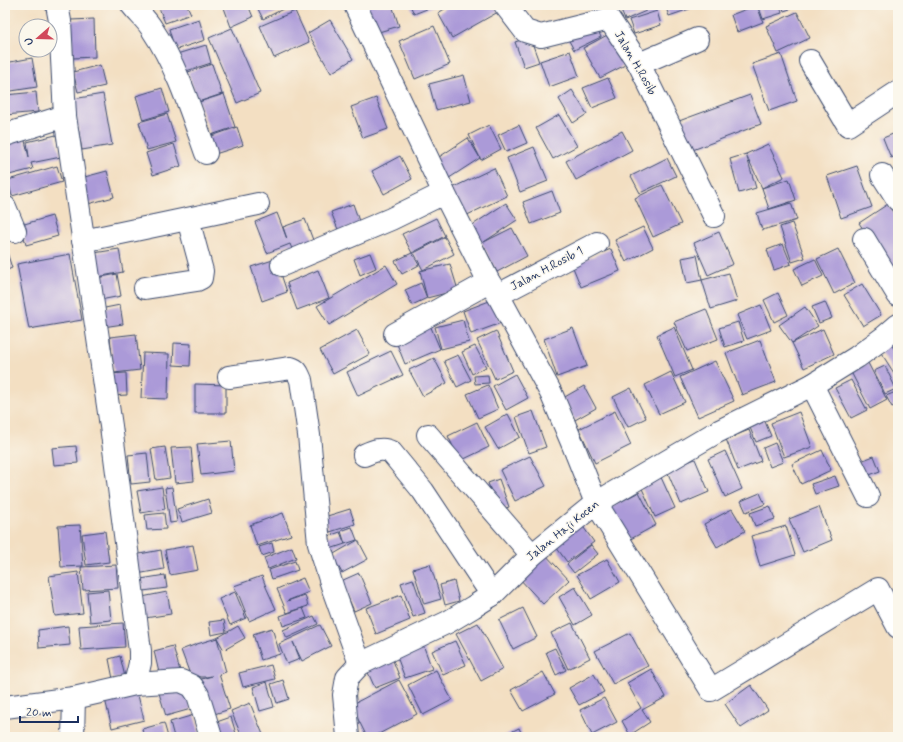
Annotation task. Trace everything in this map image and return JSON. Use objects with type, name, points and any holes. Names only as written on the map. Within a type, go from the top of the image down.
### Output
[{"type":"street","points":[[57,5],[60,21],[65,116],[111,426],[140,651],[140,663],[135,684]]},
{"type":"street","points":[[132,5],[152,28],[169,57],[190,106],[206,153]]},
{"type":"street","points":[[355,5],[444,193],[551,393],[596,502],[711,690],[878,589],[898,627]]},
{"type":"street","name":"Jalan H.Rosib","points":[[505,5],[525,31],[541,36],[609,19],[639,64],[714,216]]},
{"type":"street","points":[[639,64],[697,40]]},
{"type":"street","points":[[810,61],[848,125],[898,92]]},
{"type":"street","points":[[5,135],[65,116]]},
{"type":"street","points":[[882,175],[898,200]]},
{"type":"street","points":[[282,265],[391,219],[444,193]]},
{"type":"street","points":[[83,241],[258,204]]},
{"type":"street","points":[[5,207],[15,231]]},
{"type":"street","points":[[145,288],[197,280],[201,278],[202,271],[188,219]]},
{"type":"street","points":[[864,239],[898,295]]},
{"type":"street","name":"Jalan H.Rosib 1","points":[[395,334],[597,242]]},
{"type":"street","name":"Jalan Haji Kocen","points":[[348,737],[344,695],[347,678],[360,664],[448,622],[492,595],[532,555],[596,502],[715,433],[812,386],[884,338],[898,325]]},
{"type":"street","points":[[229,377],[291,368],[296,370],[299,375],[309,435],[319,544],[333,589],[360,664]]},
{"type":"street","points":[[812,386],[868,496]]},
{"type":"street","points":[[428,435],[532,555]]},
{"type":"street","points":[[364,455],[378,449],[386,449],[391,452],[423,491],[492,595]]},
{"type":"street","points":[[5,707],[74,698],[135,684],[180,681],[192,686],[198,695],[211,737]]},
{"type":"street","points":[[73,737],[74,698]]},
{"type":"building","points":[[158,5],[187,5],[191,14],[165,23]]},
{"type":"building","points":[[223,5],[248,5],[253,17],[231,27]]},
{"type":"building","points":[[256,5],[291,5],[263,19]]},
{"type":"building","points":[[363,5],[392,5],[399,26],[372,34]]},
{"type":"building","points":[[410,5],[437,5],[414,14]]},
{"type":"building","points":[[451,5],[493,5],[498,12],[452,38],[438,13]]},
{"type":"building","points":[[643,5],[646,11],[625,20],[619,6]]},
{"type":"building","points":[[665,5],[691,5],[692,8],[669,16]]},
{"type":"building","points":[[757,5],[763,22],[737,32],[731,15]]},
{"type":"building","points":[[758,5],[780,5],[782,13],[763,19]]},
{"type":"building","points":[[782,5],[802,5],[784,11]]},
{"type":"building","points":[[295,11],[309,42],[274,58],[260,26]]},
{"type":"building","points":[[657,11],[661,25],[634,34],[629,20]]},
{"type":"building","points":[[797,12],[810,38],[778,53],[766,26]]},
{"type":"building","points":[[94,19],[95,57],[73,58],[71,20]]},
{"type":"building","points":[[199,19],[205,40],[175,50],[169,29]]},
{"type":"building","points":[[330,20],[353,59],[331,73],[308,33]]},
{"type":"building","points":[[594,23],[601,37],[574,50],[567,37]]},
{"type":"building","points":[[434,26],[450,64],[415,79],[399,41]]},
{"type":"building","points":[[232,28],[260,93],[237,103],[209,38]]},
{"type":"building","points":[[611,33],[627,64],[600,78],[583,48]]},
{"type":"building","points":[[530,37],[539,62],[524,67],[515,42]]},
{"type":"building","points":[[206,45],[211,63],[183,72],[177,54]]},
{"type":"building","points":[[570,51],[579,76],[549,87],[540,61]]},
{"type":"building","points":[[781,54],[797,101],[769,111],[752,64]]},
{"type":"building","points":[[32,58],[37,87],[5,92],[5,63]]},
{"type":"building","points":[[212,64],[222,94],[198,102],[188,72]]},
{"type":"building","points":[[100,65],[105,86],[78,92],[73,72]]},
{"type":"building","points":[[464,75],[471,101],[436,110],[429,84]]},
{"type":"building","points":[[608,78],[617,98],[592,108],[583,88]]},
{"type":"building","points":[[162,88],[169,112],[143,120],[136,96]]},
{"type":"building","points":[[572,90],[587,114],[573,123],[559,99]]},
{"type":"building","points":[[36,92],[38,112],[5,115],[5,95]]},
{"type":"building","points":[[103,94],[112,145],[82,150],[73,99]]},
{"type":"building","points":[[224,94],[235,127],[211,135],[199,102]]},
{"type":"building","points":[[750,95],[761,124],[690,151],[679,121]]},
{"type":"building","points":[[376,98],[388,129],[363,138],[351,107]]},
{"type":"building","points":[[167,114],[176,142],[147,150],[139,122]]},
{"type":"building","points":[[559,115],[577,146],[553,159],[536,128]]},
{"type":"building","points":[[489,125],[501,149],[481,160],[469,135]]},
{"type":"building","points":[[519,125],[527,143],[506,152],[498,135]]},
{"type":"building","points":[[237,127],[243,145],[212,155],[206,138]]},
{"type":"building","points":[[622,131],[632,150],[576,180],[566,161]]},
{"type":"building","points":[[898,132],[898,155],[891,158],[883,138]]},
{"type":"building","points":[[56,135],[61,157],[31,163],[33,169],[5,176],[5,141],[24,137],[29,157],[27,142]]},
{"type":"building","points":[[468,138],[480,158],[443,182],[430,163]]},
{"type":"building","points":[[174,144],[181,166],[153,175],[146,153]]},
{"type":"building","points":[[768,144],[784,177],[762,188],[746,154]]},
{"type":"building","points":[[534,147],[548,181],[520,192],[507,158]]},
{"type":"building","points":[[746,154],[756,188],[739,193],[730,159]]},
{"type":"building","points":[[400,156],[412,179],[384,194],[372,171]]},
{"type":"building","points":[[667,158],[676,176],[640,193],[631,176]]},
{"type":"building","points":[[57,166],[62,182],[12,196],[8,180]]},
{"type":"building","points":[[857,166],[872,207],[841,218],[827,176]]},
{"type":"building","points":[[494,168],[507,196],[463,217],[450,189]]},
{"type":"building","points":[[107,171],[114,197],[84,205],[77,179]]},
{"type":"building","points":[[789,179],[796,200],[769,209],[762,188]]},
{"type":"building","points":[[662,185],[681,224],[653,237],[635,198]]},
{"type":"building","points":[[552,191],[560,213],[531,224],[523,202]]},
{"type":"building","points":[[506,203],[517,220],[484,242],[512,228],[527,256],[497,272],[482,243],[471,226]]},
{"type":"building","points":[[791,203],[797,220],[762,230],[757,213]]},
{"type":"building","points":[[353,204],[360,224],[339,232],[331,212]]},
{"type":"building","points":[[888,204],[898,220],[898,272],[894,275],[859,223]]},
{"type":"building","points":[[277,213],[287,239],[283,227],[305,219],[313,240],[292,249],[290,244],[267,253],[255,222]]},
{"type":"building","points":[[52,216],[58,236],[26,245],[21,225]]},
{"type":"building","points":[[436,218],[445,236],[412,253],[402,234]]},
{"type":"building","points":[[792,223],[805,258],[792,262],[780,227]]},
{"type":"building","points":[[643,227],[653,248],[626,262],[615,240]]},
{"type":"building","points":[[719,232],[733,264],[708,275],[694,243]]},
{"type":"building","points":[[445,237],[454,254],[423,270],[414,253]]},
{"type":"building","points":[[783,244],[791,264],[774,270],[767,250]]},
{"type":"building","points":[[5,246],[12,268],[5,271]]},
{"type":"building","points":[[119,249],[123,272],[92,278],[88,254]]},
{"type":"building","points":[[611,249],[620,271],[581,287],[572,265]]},
{"type":"building","points":[[838,249],[855,283],[834,294],[817,259]]},
{"type":"building","points":[[370,253],[376,268],[360,275],[354,259]]},
{"type":"building","points":[[412,253],[419,265],[402,274],[395,261]]},
{"type":"building","points":[[70,254],[82,320],[29,329],[17,264]]},
{"type":"building","points":[[697,255],[702,280],[687,283],[682,258]]},
{"type":"building","points":[[276,259],[287,292],[262,301],[251,267]]},
{"type":"building","points":[[815,259],[823,276],[802,286],[794,269]]},
{"type":"building","points":[[450,264],[458,290],[427,298],[420,271]]},
{"type":"building","points":[[386,265],[397,284],[329,325],[317,306]]},
{"type":"building","points":[[318,270],[329,298],[297,310],[287,283]]},
{"type":"building","points":[[729,273],[737,301],[711,309],[702,280]]},
{"type":"building","points":[[117,274],[121,296],[95,301],[91,279]]},
{"type":"building","points":[[421,283],[427,298],[412,305],[405,290]]},
{"type":"building","points":[[862,284],[881,315],[863,326],[844,295]]},
{"type":"building","points":[[778,293],[788,315],[774,322],[764,300]]},
{"type":"building","points":[[492,300],[501,323],[471,334],[463,311]]},
{"type":"building","points":[[825,302],[832,318],[819,323],[812,307]]},
{"type":"building","points":[[120,305],[123,324],[103,327],[100,309]]},
{"type":"building","points":[[761,305],[771,330],[747,339],[737,315]]},
{"type":"building","points":[[805,307],[818,326],[792,343],[779,325]]},
{"type":"building","points":[[706,309],[718,339],[687,351],[674,322]]},
{"type":"building","points":[[463,320],[469,342],[441,349],[435,327]]},
{"type":"building","points":[[738,322],[744,341],[725,347],[719,328]]},
{"type":"building","points":[[430,325],[440,349],[405,364],[395,339]]},
{"type":"building","points":[[674,327],[692,370],[675,377],[657,335]]},
{"type":"building","points":[[573,328],[587,366],[557,377],[544,339]]},
{"type":"building","points":[[823,329],[834,354],[804,368],[792,343]]},
{"type":"building","points":[[357,330],[370,354],[333,374],[320,350]]},
{"type":"building","points":[[496,331],[513,371],[495,379],[477,340]]},
{"type":"building","points":[[136,334],[140,370],[114,373],[110,337]]},
{"type":"building","points":[[760,340],[776,382],[742,395],[726,353]]},
{"type":"building","points":[[889,341],[898,355],[898,370],[894,373],[878,348]]},
{"type":"building","points":[[174,343],[191,344],[190,366],[173,365]]},
{"type":"building","points":[[475,346],[486,367],[472,374],[462,352]]},
{"type":"building","points":[[391,351],[403,375],[358,396],[347,372]]},
{"type":"building","points":[[143,353],[169,354],[168,399],[141,398]]},
{"type":"building","points":[[458,355],[471,380],[457,387],[444,361]]},
{"type":"building","points":[[434,358],[447,383],[423,396],[409,370]]},
{"type":"building","points":[[715,361],[734,401],[698,417],[680,377]]},
{"type":"building","points":[[868,363],[887,400],[870,409],[851,372]]},
{"type":"building","points":[[885,366],[896,389],[885,394],[874,371]]},
{"type":"building","points":[[671,372],[685,402],[659,414],[645,385]]},
{"type":"building","points":[[126,373],[127,395],[108,396],[107,374]]},
{"type":"building","points":[[515,374],[528,398],[506,410],[493,386]]},
{"type":"building","points":[[488,375],[489,383],[475,384],[474,376]]},
{"type":"building","points":[[851,380],[867,410],[851,418],[835,388]]},
{"type":"building","points":[[195,384],[226,385],[226,413],[195,413]]},
{"type":"building","points":[[488,385],[498,409],[478,418],[467,394]]},
{"type":"building","points":[[584,386],[596,408],[575,420],[563,398]]},
{"type":"building","points":[[631,388],[646,418],[628,427],[613,397]]},
{"type":"building","points":[[898,391],[898,404],[892,407],[886,396]]},
{"type":"building","points":[[533,411],[546,447],[529,453],[516,417]]},
{"type":"building","points":[[615,411],[631,445],[595,463],[579,429]]},
{"type":"building","points":[[761,412],[771,436],[756,442],[746,418]]},
{"type":"building","points":[[799,412],[812,447],[784,457],[771,423]]},
{"type":"building","points":[[508,414],[520,437],[498,449],[485,427]]},
{"type":"building","points":[[477,422],[489,447],[460,461],[448,436]]},
{"type":"building","points":[[749,430],[761,461],[738,470],[726,439]]},
{"type":"building","points":[[231,441],[234,471],[201,475],[197,444]]},
{"type":"building","points":[[775,443],[783,462],[770,467],[763,448]]},
{"type":"building","points":[[76,446],[78,463],[54,465],[52,448]]},
{"type":"building","points":[[165,447],[170,478],[156,480],[151,449]]},
{"type":"building","points":[[191,447],[194,481],[175,483],[171,448]]},
{"type":"building","points":[[822,450],[831,470],[801,484],[792,464]]},
{"type":"building","points":[[725,451],[742,489],[725,497],[708,459]]},
{"type":"building","points":[[147,453],[150,482],[131,484],[128,455]]},
{"type":"building","points":[[530,456],[546,486],[515,501],[500,470]]},
{"type":"building","points":[[874,456],[880,471],[864,477],[858,462]]},
{"type":"building","points":[[695,459],[709,492],[681,504],[667,471]]},
{"type":"building","points":[[659,473],[675,508],[655,517],[639,482]]},
{"type":"building","points":[[835,476],[839,486],[815,494],[811,484]]},
{"type":"building","points":[[499,479],[509,507],[498,511],[488,483]]},
{"type":"building","points":[[162,487],[165,509],[141,513],[137,491]]},
{"type":"building","points":[[172,487],[177,522],[170,523],[165,488]]},
{"type":"building","points":[[639,492],[656,525],[627,541],[609,508]]},
{"type":"building","points":[[760,493],[765,504],[746,512],[741,501]]},
{"type":"building","points":[[208,499],[212,513],[182,522],[177,509]]},
{"type":"building","points":[[770,506],[775,519],[755,526],[750,513]]},
{"type":"building","points":[[819,507],[832,540],[803,552],[789,519]]},
{"type":"building","points":[[350,509],[355,524],[330,532],[324,517]]},
{"type":"building","points":[[732,509],[745,531],[717,547],[704,524]]},
{"type":"building","points":[[164,513],[166,529],[147,530],[145,515]]},
{"type":"building","points":[[283,513],[291,535],[257,546],[250,525]]},
{"type":"building","points":[[579,521],[594,542],[567,562],[551,540]]},
{"type":"building","points":[[80,525],[83,566],[61,567],[58,526]]},
{"type":"building","points":[[786,526],[795,555],[760,566],[751,536]]},
{"type":"building","points":[[352,527],[357,540],[345,544],[341,531]]},
{"type":"building","points":[[105,531],[109,562],[86,565],[82,534]]},
{"type":"building","points":[[340,532],[345,544],[330,549],[326,537]]},
{"type":"building","points":[[358,540],[368,559],[342,573],[332,555]]},
{"type":"building","points":[[272,543],[274,552],[262,556],[259,547]]},
{"type":"building","points":[[193,545],[198,570],[170,575],[165,550]]},
{"type":"building","points":[[591,545],[598,554],[574,573],[567,564]]},
{"type":"building","points":[[292,547],[296,558],[268,569],[264,558]]},
{"type":"building","points":[[161,550],[164,569],[137,574],[134,555]]},
{"type":"building","points":[[544,553],[569,580],[543,604],[518,577]]},
{"type":"building","points":[[607,559],[620,582],[591,599],[577,575]]},
{"type":"building","points":[[295,561],[298,570],[272,579],[269,570]]},
{"type":"building","points":[[430,564],[441,599],[424,604],[413,569]]},
{"type":"building","points":[[116,565],[118,588],[83,590],[81,567]]},
{"type":"building","points":[[78,572],[83,613],[55,616],[49,576]]},
{"type":"building","points":[[359,573],[372,603],[354,611],[341,581]]},
{"type":"building","points":[[165,575],[167,588],[143,591],[141,579]]},
{"type":"building","points":[[262,576],[276,609],[249,621],[234,586]]},
{"type":"building","points":[[303,578],[309,592],[287,601],[305,595],[308,606],[287,613],[277,589]]},
{"type":"building","points":[[413,579],[425,613],[413,617],[401,583]]},
{"type":"building","points":[[454,581],[459,601],[445,605],[440,585]]},
{"type":"building","points":[[575,587],[592,615],[575,625],[559,597]]},
{"type":"building","points":[[108,590],[111,620],[90,622],[87,592]]},
{"type":"building","points":[[167,592],[171,614],[145,618],[142,597]]},
{"type":"building","points":[[235,592],[246,618],[230,625],[219,599]]},
{"type":"building","points":[[401,595],[410,620],[376,634],[366,608]]},
{"type":"building","points":[[303,608],[307,618],[283,626],[280,616]]},
{"type":"building","points":[[523,608],[537,637],[513,649],[499,620]]},
{"type":"building","points":[[314,616],[318,624],[287,638],[283,630]]},
{"type":"building","points":[[224,620],[226,632],[211,635],[209,622]]},
{"type":"building","points":[[123,623],[125,647],[81,650],[79,626]]},
{"type":"building","points":[[478,623],[503,669],[481,681],[456,634]]},
{"type":"building","points":[[572,623],[590,658],[568,669],[551,633]]},
{"type":"building","points":[[320,625],[331,646],[302,661],[293,642],[300,659],[287,664],[279,644]]},
{"type":"building","points":[[68,626],[70,645],[39,648],[38,630]]},
{"type":"building","points":[[238,626],[245,638],[224,650],[217,638]]},
{"type":"building","points":[[272,628],[280,654],[261,660],[253,634]]},
{"type":"building","points":[[630,633],[648,666],[613,684],[595,651]]},
{"type":"building","points":[[217,638],[226,672],[219,674],[230,709],[208,716],[198,680],[212,676],[191,677],[181,650]]},
{"type":"building","points":[[421,639],[432,669],[405,678],[394,649]]},
{"type":"building","points":[[455,641],[466,665],[443,675],[432,651]]},
{"type":"building","points":[[173,646],[180,671],[160,677],[154,651]]},
{"type":"building","points":[[555,648],[566,670],[556,675],[546,652]]},
{"type":"building","points":[[120,656],[125,677],[113,679],[109,659]]},
{"type":"building","points":[[392,658],[400,678],[375,688],[366,668]]},
{"type":"building","points":[[271,665],[275,679],[243,687],[239,673]]},
{"type":"building","points":[[651,669],[666,697],[642,710],[650,722],[630,735],[622,721],[641,708],[627,683]]},
{"type":"building","points":[[436,670],[452,700],[423,715],[408,685]]},
{"type":"building","points":[[543,672],[555,694],[523,711],[511,690]]},
{"type":"building","points":[[594,674],[604,692],[579,705],[569,688]]},
{"type":"building","points":[[283,680],[289,699],[277,703],[271,684]]},
{"type":"building","points":[[399,680],[417,714],[373,737],[367,737],[351,705]]},
{"type":"building","points":[[267,682],[274,707],[260,711],[253,687]]},
{"type":"building","points":[[751,685],[768,710],[741,728],[725,704]]},
{"type":"building","points":[[184,686],[191,709],[166,716],[159,693]]},
{"type":"building","points":[[136,687],[144,720],[112,728],[104,695]]},
{"type":"building","points":[[604,698],[617,722],[592,735],[580,710]]},
{"type":"building","points":[[250,703],[264,737],[242,737],[231,711]]},
{"type":"building","points":[[194,715],[200,734],[191,737],[174,737],[170,722]]},
{"type":"building","points":[[231,717],[237,737],[216,737],[211,724]]},
{"type":"building","points":[[164,723],[168,737],[144,737],[142,729]]},
{"type":"building","points":[[519,728],[523,737],[501,737]]}]
